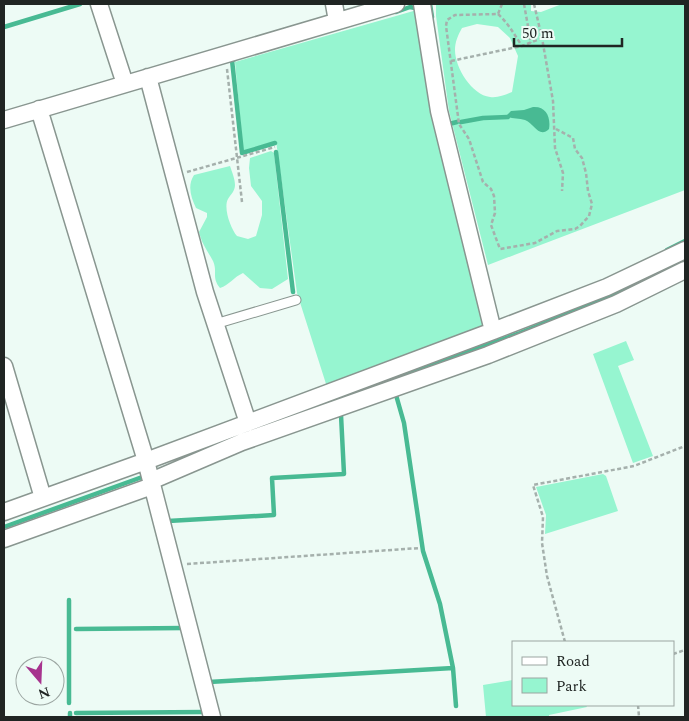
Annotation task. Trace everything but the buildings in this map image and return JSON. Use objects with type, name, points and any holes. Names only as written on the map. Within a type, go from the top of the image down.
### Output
[{"type":"street","points":[[99,4],[125,84]]},
{"type":"street","points":[[334,4],[338,21]]},
{"type":"street","points":[[4,120],[396,4]]},
{"type":"street","points":[[422,4],[439,111],[493,331]]},
{"type":"street","points":[[148,77],[205,292],[248,423]]},
{"type":"street","points":[[39,109],[146,461],[212,717]]},
{"type":"street","points":[[4,512],[493,331],[607,286],[685,250]]},
{"type":"street","points":[[4,539],[152,483],[242,442],[534,337],[616,304],[685,270]]},
{"type":"street","points":[[4,366],[43,498]]},
{"type":"lane","points":[[216,324],[296,300]]},
{"type":"path","points":[[498,14],[502,4]]},
{"type":"path","points":[[524,4],[531,43]]},
{"type":"path","points":[[534,4],[553,101],[556,129],[555,148],[563,173],[562,191]]},
{"type":"path","points":[[522,46],[514,36],[508,23],[498,14],[455,16],[447,20],[446,26],[459,124],[469,139],[483,182],[494,196],[495,213],[491,225],[500,250],[534,244],[557,231],[575,229],[589,216],[592,204],[582,158],[575,149],[573,138],[556,129]]},
{"type":"path","points":[[451,61],[522,46],[542,38]]},
{"type":"path","points":[[225,54],[242,202]]},
{"type":"path","points":[[174,176],[275,147]]},
{"type":"path","points":[[565,641],[547,576],[542,543],[543,517],[533,485],[634,466],[685,446]]},
{"type":"path","points":[[172,564],[420,548]]},
{"type":"green space","points":[[436,4],[531,4],[531,11],[541,12],[562,4],[685,4],[685,190],[488,265],[449,111]],"holes":[[[477,24],[498,27],[510,38],[518,56],[512,92],[499,97],[490,97],[477,91],[466,80],[458,65],[455,47],[462,28]]]},
{"type":"green space","points":[[417,10],[485,327],[327,387],[297,293],[276,141],[243,151],[235,62]]},
{"type":"green space","points":[[271,151],[274,153],[288,279],[272,289],[260,288],[243,273],[220,288],[215,278],[213,261],[203,244],[199,232],[207,217],[207,213],[196,208],[190,192],[192,179],[194,175],[230,166],[235,185],[234,191],[227,203],[228,218],[237,236],[248,239],[256,236],[262,215],[262,201],[251,186],[250,158]]},
{"type":"green space","points":[[626,341],[634,360],[618,366],[653,456],[633,463],[593,354]]},
{"type":"green space","points":[[603,474],[606,476],[618,511],[545,534],[546,515],[536,487]]},
{"type":"green space","points":[[512,680],[512,706],[587,707],[549,715],[549,717],[486,717],[483,685]]},
{"type":"shaded area","points":[[533,107],[541,108],[547,113],[549,129],[545,132],[539,131],[525,120],[510,118],[507,115],[511,111]]},
{"type":"waterway","points":[[4,27],[80,4]]},
{"type":"waterway","points":[[430,4],[432,17]]},
{"type":"waterway","points":[[396,12],[410,7],[415,8]]},
{"type":"waterway","points":[[235,59],[232,60],[242,153],[275,143]]},
{"type":"waterway","points":[[461,122],[483,118],[508,117]]},
{"type":"waterway","points":[[449,124],[457,122]]},
{"type":"waterway","points":[[276,152],[293,292]]},
{"type":"waterway","points":[[667,250],[685,241]]},
{"type":"waterway","points":[[321,406],[520,333],[623,291],[685,260]]},
{"type":"waterway","points":[[396,395],[404,423],[423,551],[440,604],[453,668],[456,706]]},
{"type":"waterway","points":[[168,521],[274,515],[272,478],[344,474],[341,415]]},
{"type":"waterway","points":[[4,527],[145,476]]},
{"type":"waterway","points":[[69,600],[69,703]]},
{"type":"waterway","points":[[76,629],[184,628]]},
{"type":"waterway","points":[[209,682],[453,668]]},
{"type":"waterway","points":[[76,713],[205,712]]}]
